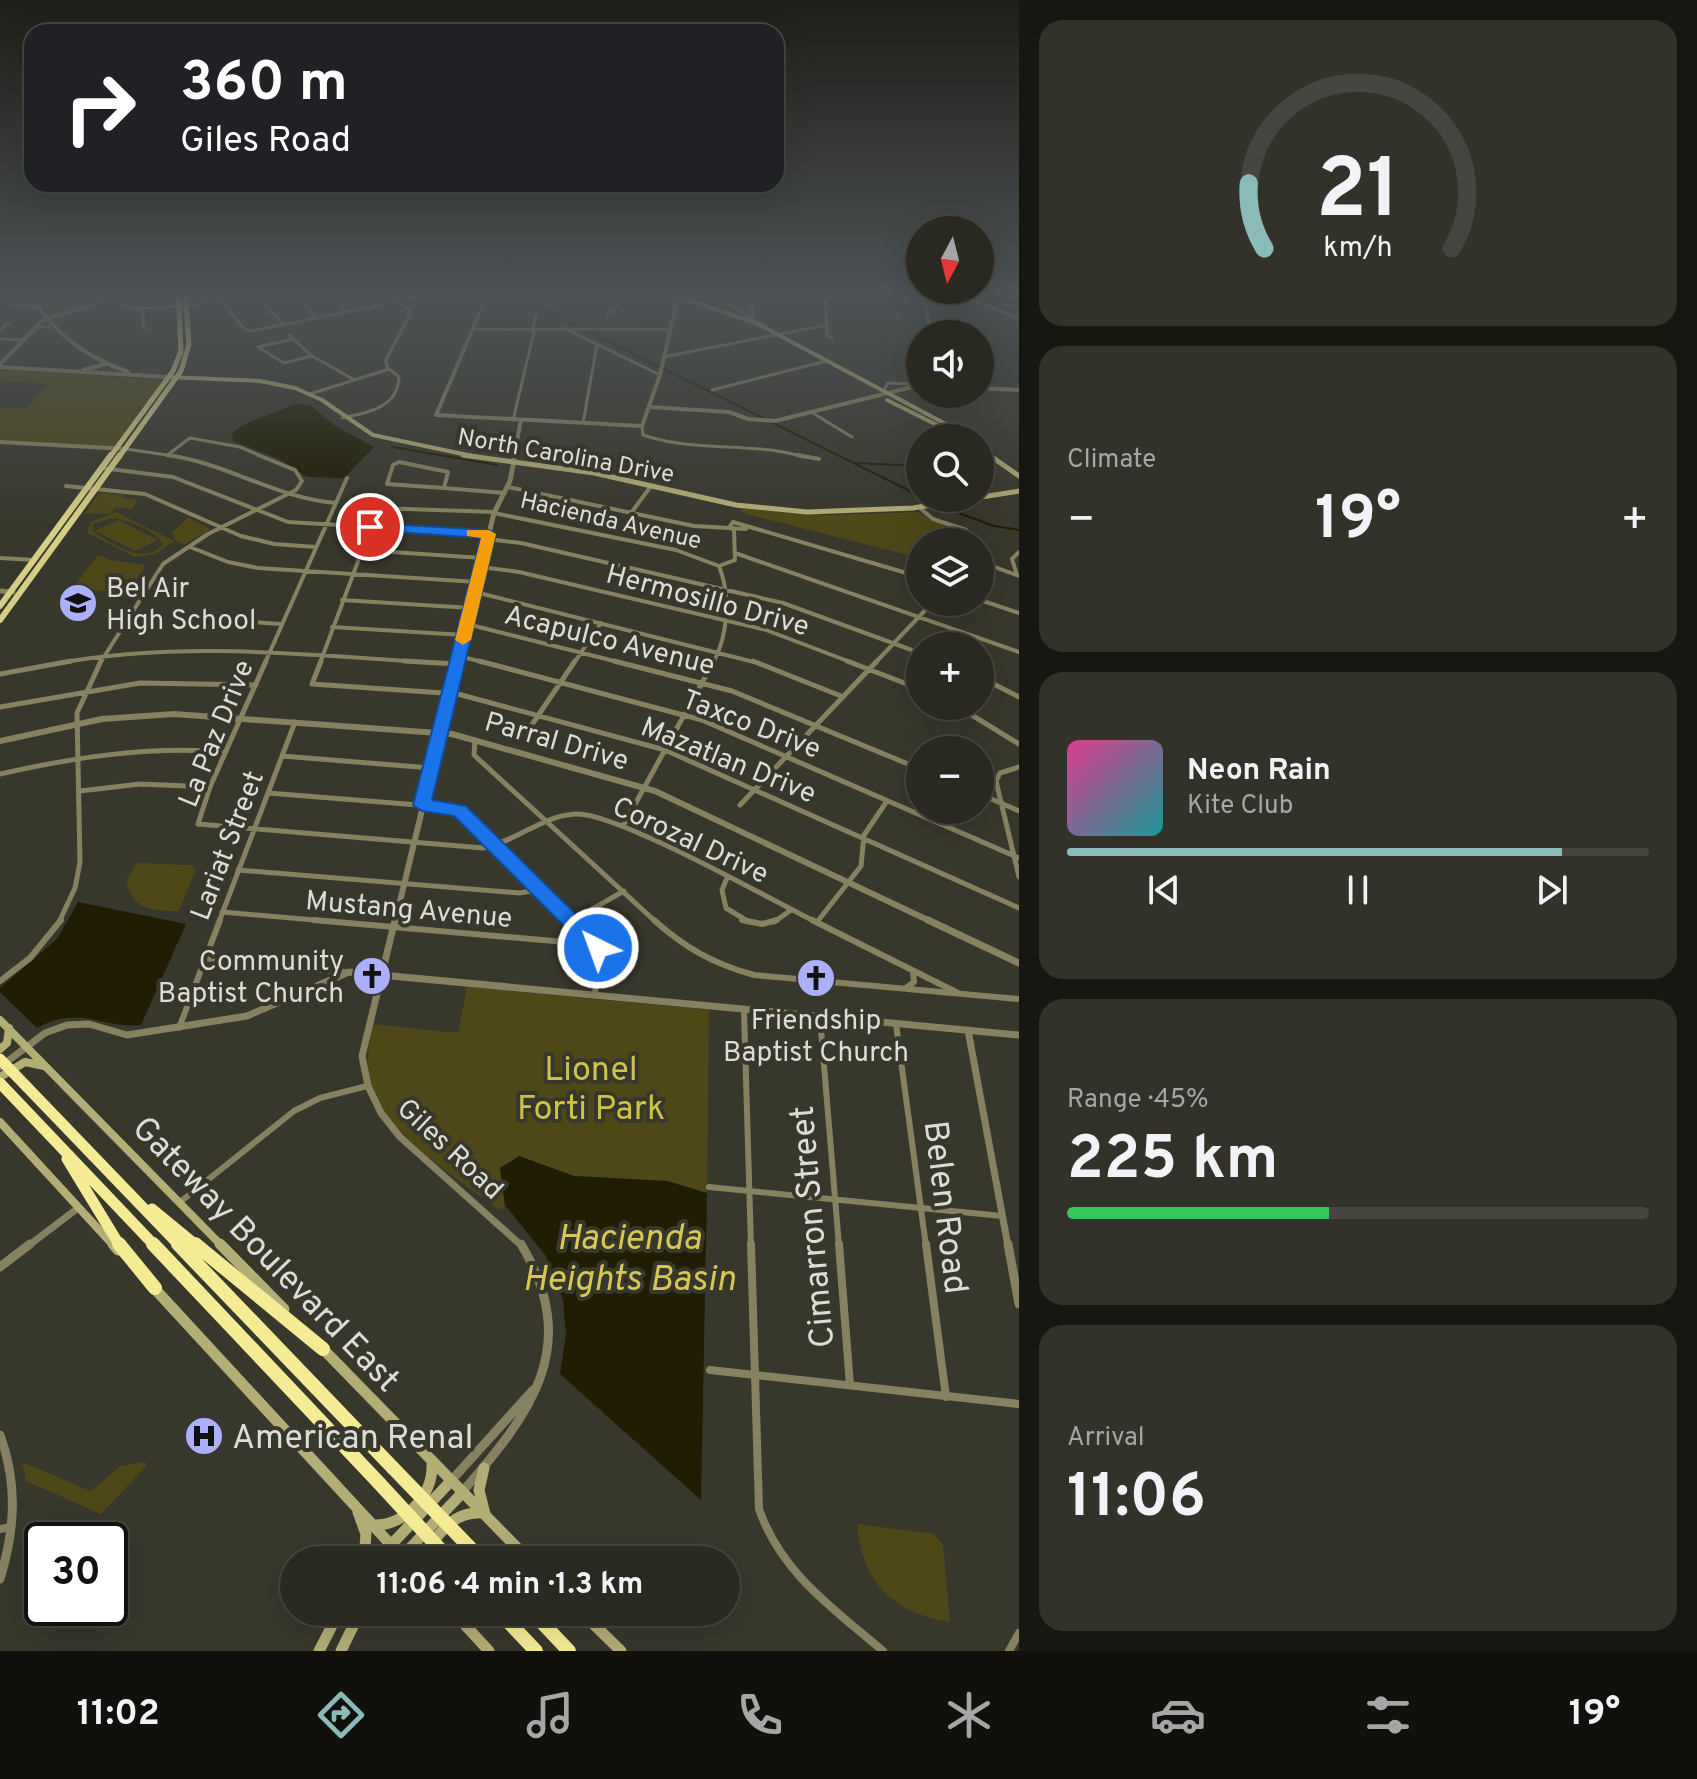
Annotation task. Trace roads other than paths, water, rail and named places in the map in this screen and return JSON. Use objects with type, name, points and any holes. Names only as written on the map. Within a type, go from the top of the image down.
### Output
[{"type":"highway","points":[[0,1059],[468,1546]]},
{"type":"highway","points":[[0,1080],[437,1546]]},
{"type":"highway","points":[[57,1142],[113,1237],[155,1288]]},
{"type":"highway","points":[[125,1188],[323,1349]]},
{"type":"highway","points":[[512,1626],[536,1651]]},
{"type":"highway","points":[[545,1626],[569,1651]]},
{"type":"main road","points":[[0,606],[173,368]]},
{"type":"main road","points":[[0,620],[126,449],[181,368]]},
{"type":"main road","points":[[833,368],[877,395],[935,424]]},
{"type":"main road","points":[[836,368],[946,424]]},
{"type":"main road","name":"North Carolina Drive","points":[[168,377],[263,382],[310,394],[363,432],[387,440],[593,472],[726,503],[789,511],[855,514],[906,510]]},
{"type":"main road","points":[[131,429],[140,429]]},
{"type":"main road","points":[[994,454],[1019,469]]},
{"type":"main road","points":[[994,456],[1019,476]]},
{"type":"main road","name":"North Carolina Drive","points":[[994,496],[1017,492]]},
{"type":"main road","name":"Gateway Boulevard East","points":[[0,1020],[515,1546]]},
{"type":"main road","points":[[0,1049],[7,1043],[9,1028]]},
{"type":"main road","points":[[0,1080],[25,1062],[46,1067]]},
{"type":"main road","points":[[0,1122],[392,1545],[450,1482]]},
{"type":"main road","points":[[372,1524],[388,1527],[399,1521],[432,1483],[432,1462]]},
{"type":"main road","points":[[431,1546],[460,1513],[485,1516],[479,1490],[488,1463]]},
{"type":"main road","points":[[414,1546],[462,1493]]},
{"type":"main road","points":[[355,1507],[366,1534],[365,1546]]},
{"type":"main road","points":[[319,1651],[332,1626]]},
{"type":"main road","points":[[341,1651],[354,1626]]},
{"type":"main road","points":[[466,1626],[489,1651]]},
{"type":"main road","points":[[595,1626],[621,1651]]},
{"type":"street","points":[[29,368],[168,377]]},
{"type":"street","points":[[72,371],[86,368]]},
{"type":"street","points":[[118,368],[135,374]]},
{"type":"street","points":[[333,368],[353,380]]},
{"type":"street","points":[[456,368],[436,415],[642,426]]},
{"type":"street","points":[[513,420],[525,368]]},
{"type":"street","points":[[583,423],[593,368]]},
{"type":"street","points":[[654,368],[661,371],[642,426],[643,435],[660,441],[718,447],[771,448],[798,458],[819,459]]},
{"type":"street","points":[[712,390],[799,368]]},
{"type":"street","points":[[310,394],[389,369],[400,381],[390,401],[373,410],[342,418]]},
{"type":"street","points":[[649,407],[729,412],[771,421],[906,386]]},
{"type":"street","points":[[994,389],[1019,390]]},
{"type":"street","points":[[811,412],[852,437]]},
{"type":"street","name":"Giles Road","points":[[462,1493],[488,1463],[538,1384],[548,1354],[551,1324],[547,1292],[535,1263],[506,1228],[398,1136],[377,1111],[367,1086],[364,1043],[494,513],[507,490],[521,420]]},
{"type":"street","points":[[0,981],[42,945],[72,902],[82,861],[77,707],[157,571],[189,547],[299,488],[299,473],[250,451],[194,437],[184,440],[170,453]]},
{"type":"street","points":[[717,440],[718,447]]},
{"type":"street","points":[[651,447],[660,441]]},
{"type":"street","points":[[0,442],[170,453],[216,464],[305,501],[336,503]]},
{"type":"street","points":[[444,488],[448,472],[402,461],[393,465],[386,483],[394,486],[444,488],[507,490],[734,531],[755,529]]},
{"type":"street","points":[[102,468],[173,477],[280,520],[488,537],[521,543],[803,609],[906,648]]},
{"type":"street","name":"La Paz Drive","points":[[203,826],[197,821],[210,787],[347,478]]},
{"type":"street","points":[[66,486],[154,497],[260,542],[316,547]]},
{"type":"street","points":[[631,513],[651,486]]},
{"type":"street","name":"Hacienda Avenue","points":[[370,527],[380,507],[494,513],[676,550],[719,566]]},
{"type":"street","points":[[925,512],[933,519],[960,528]]},
{"type":"street","points":[[623,826],[725,639],[725,590],[719,566],[734,561],[731,522],[906,573]]},
{"type":"street","points":[[321,655],[370,527]]},
{"type":"street","points":[[189,547],[241,565],[477,582]]},
{"type":"street","points":[[361,550],[483,558]]},
{"type":"street","points":[[1018,576],[1012,559],[1019,552]]},
{"type":"street","name":"Hacienda Avenue","points":[[735,553],[906,612]]},
{"type":"street","points":[[0,558],[34,560]]},
{"type":"street","name":"Hermosillo Drive","points":[[481,567],[519,572],[774,632],[906,684]]},
{"type":"street","points":[[994,567],[1018,576]]},
{"type":"street","points":[[0,591],[21,592]]},
{"type":"street","points":[[475,592],[719,652],[767,666],[841,696]]},
{"type":"street","points":[[342,600],[471,608]]},
{"type":"street","points":[[994,605],[1019,613]]},
{"type":"street","points":[[740,805],[918,616]]},
{"type":"street","name":"Hacienda Avenue","points":[[918,616],[1019,652]]},
{"type":"street","points":[[231,621],[282,624]]},
{"type":"street","points":[[527,732],[601,623]]},
{"type":"street","name":"Acapulco Avenue","points":[[467,624],[740,694],[906,763]]},
{"type":"street","points":[[332,627],[464,635]]},
{"type":"street","points":[[0,674],[107,655],[173,649],[457,664]]},
{"type":"street","name":"Mazatlan Drive","points":[[321,655],[311,680],[314,685],[449,694],[665,750],[1019,908]]},
{"type":"street","name":"Taxco Drive","points":[[459,656],[684,715],[1016,857]]},
{"type":"street","points":[[0,707],[87,689],[165,681],[256,685]]},
{"type":"street","points":[[994,684],[1019,697]]},
{"type":"street","name":"Parral Drive","points":[[0,741],[77,723],[148,715],[241,717],[440,733],[475,740],[646,788],[1019,963]]},
{"type":"street","points":[[980,720],[1019,744]]},
{"type":"street","name":"Lariat Street","points":[[179,1028],[295,722]]},
{"type":"street","points":[[475,740],[474,755],[548,824],[687,948],[722,967],[754,975],[1019,999]]},
{"type":"street","points":[[0,774],[78,756],[158,748],[226,752]]},
{"type":"street","points":[[282,756],[431,768]]},
{"type":"street","points":[[1019,767],[996,777],[1019,877]]},
{"type":"street","points":[[79,791],[140,784],[210,787]]},
{"type":"street","points":[[268,793],[460,810],[592,939],[598,952],[595,995]]},
{"type":"street","points":[[994,800],[1019,811]]},
{"type":"street","points":[[817,922],[861,866],[863,838],[887,801]]},
{"type":"street","name":"Corozal Drive","points":[[203,826],[497,847],[575,814],[623,826],[958,993]]},
{"type":"street","points":[[238,870],[520,893],[540,889]]},
{"type":"street","points":[[727,878],[720,893],[722,902],[741,920],[773,923],[791,910]]},
{"type":"street","points":[[573,920],[624,891]]},
{"type":"street","name":"Mustang Avenue","points":[[222,912],[577,943],[592,939]]},
{"type":"street","points":[[204,958],[1019,1035]]},
{"type":"street","points":[[904,988],[914,982],[913,970]]},
{"type":"street","points":[[0,1059],[67,1025],[89,1024],[127,1035],[260,1012],[349,972]]},
{"type":"street","points":[[923,975],[934,991]]},
{"type":"street","points":[[744,1010],[757,1496],[768,1537],[797,1574],[883,1651]]},
{"type":"street","name":"Cimarron Street","points":[[820,1017],[850,1385]]},
{"type":"street","name":"Belen Road","points":[[896,1024],[946,1397]]},
{"type":"street","points":[[968,1030],[1019,1304]]},
{"type":"street","points":[[0,1067],[27,1046]]},
{"type":"street","points":[[179,1203],[294,1111],[331,1095],[367,1086]]},
{"type":"street","points":[[709,1187],[1002,1216]]},
{"type":"street","points":[[0,1267],[78,1208]]},
{"type":"street","points":[[710,1370],[1019,1404]]},
{"type":"street","name":"Giles Road","points":[[450,1482],[513,1423]]},
{"type":"street","points":[[0,1435],[14,1485],[12,1527],[0,1579]]},
{"type":"street","points":[[482,1450],[488,1463]]},
{"type":"street","points":[[0,1529],[12,1527]]},
{"type":"street","points":[[1009,1651],[1019,1633]]},
{"type":"water","points":[[295,404],[310,405],[334,425],[374,447],[344,478],[307,477],[279,459],[233,441],[232,433],[245,424]]},
{"type":"water","points":[[78,902],[186,924],[141,1025],[66,1018],[37,1028],[0,992],[0,988],[57,939]]},
{"type":"water","name":"Hacienda Heights Basin","points":[[519,1156],[574,1176],[667,1181],[707,1193],[701,1500],[560,1374],[566,1334],[563,1300],[546,1256],[505,1205],[500,1168]]},
{"type":"waterway","points":[[661,368],[765,419]]},
{"type":"waterway","points":[[771,422],[906,489]]},
{"type":"waterway","points":[[393,447],[497,465]]},
{"type":"waterway","points":[[854,463],[906,465]]},
{"type":"waterway","points":[[956,512],[994,526],[1019,530]]},
{"type":"place","name":"Bel Air High School","points":[[78,603]]},
{"type":"place","name":"Community Baptist Church","points":[[372,976]]},
{"type":"place","name":"Friendship Baptist Church","points":[[816,978]]},
{"type":"place","name":"American Renal","points":[[204,1436]]},
{"type":"park label","name":"Lionel Forti Park","points":[[591,1088]]}]
